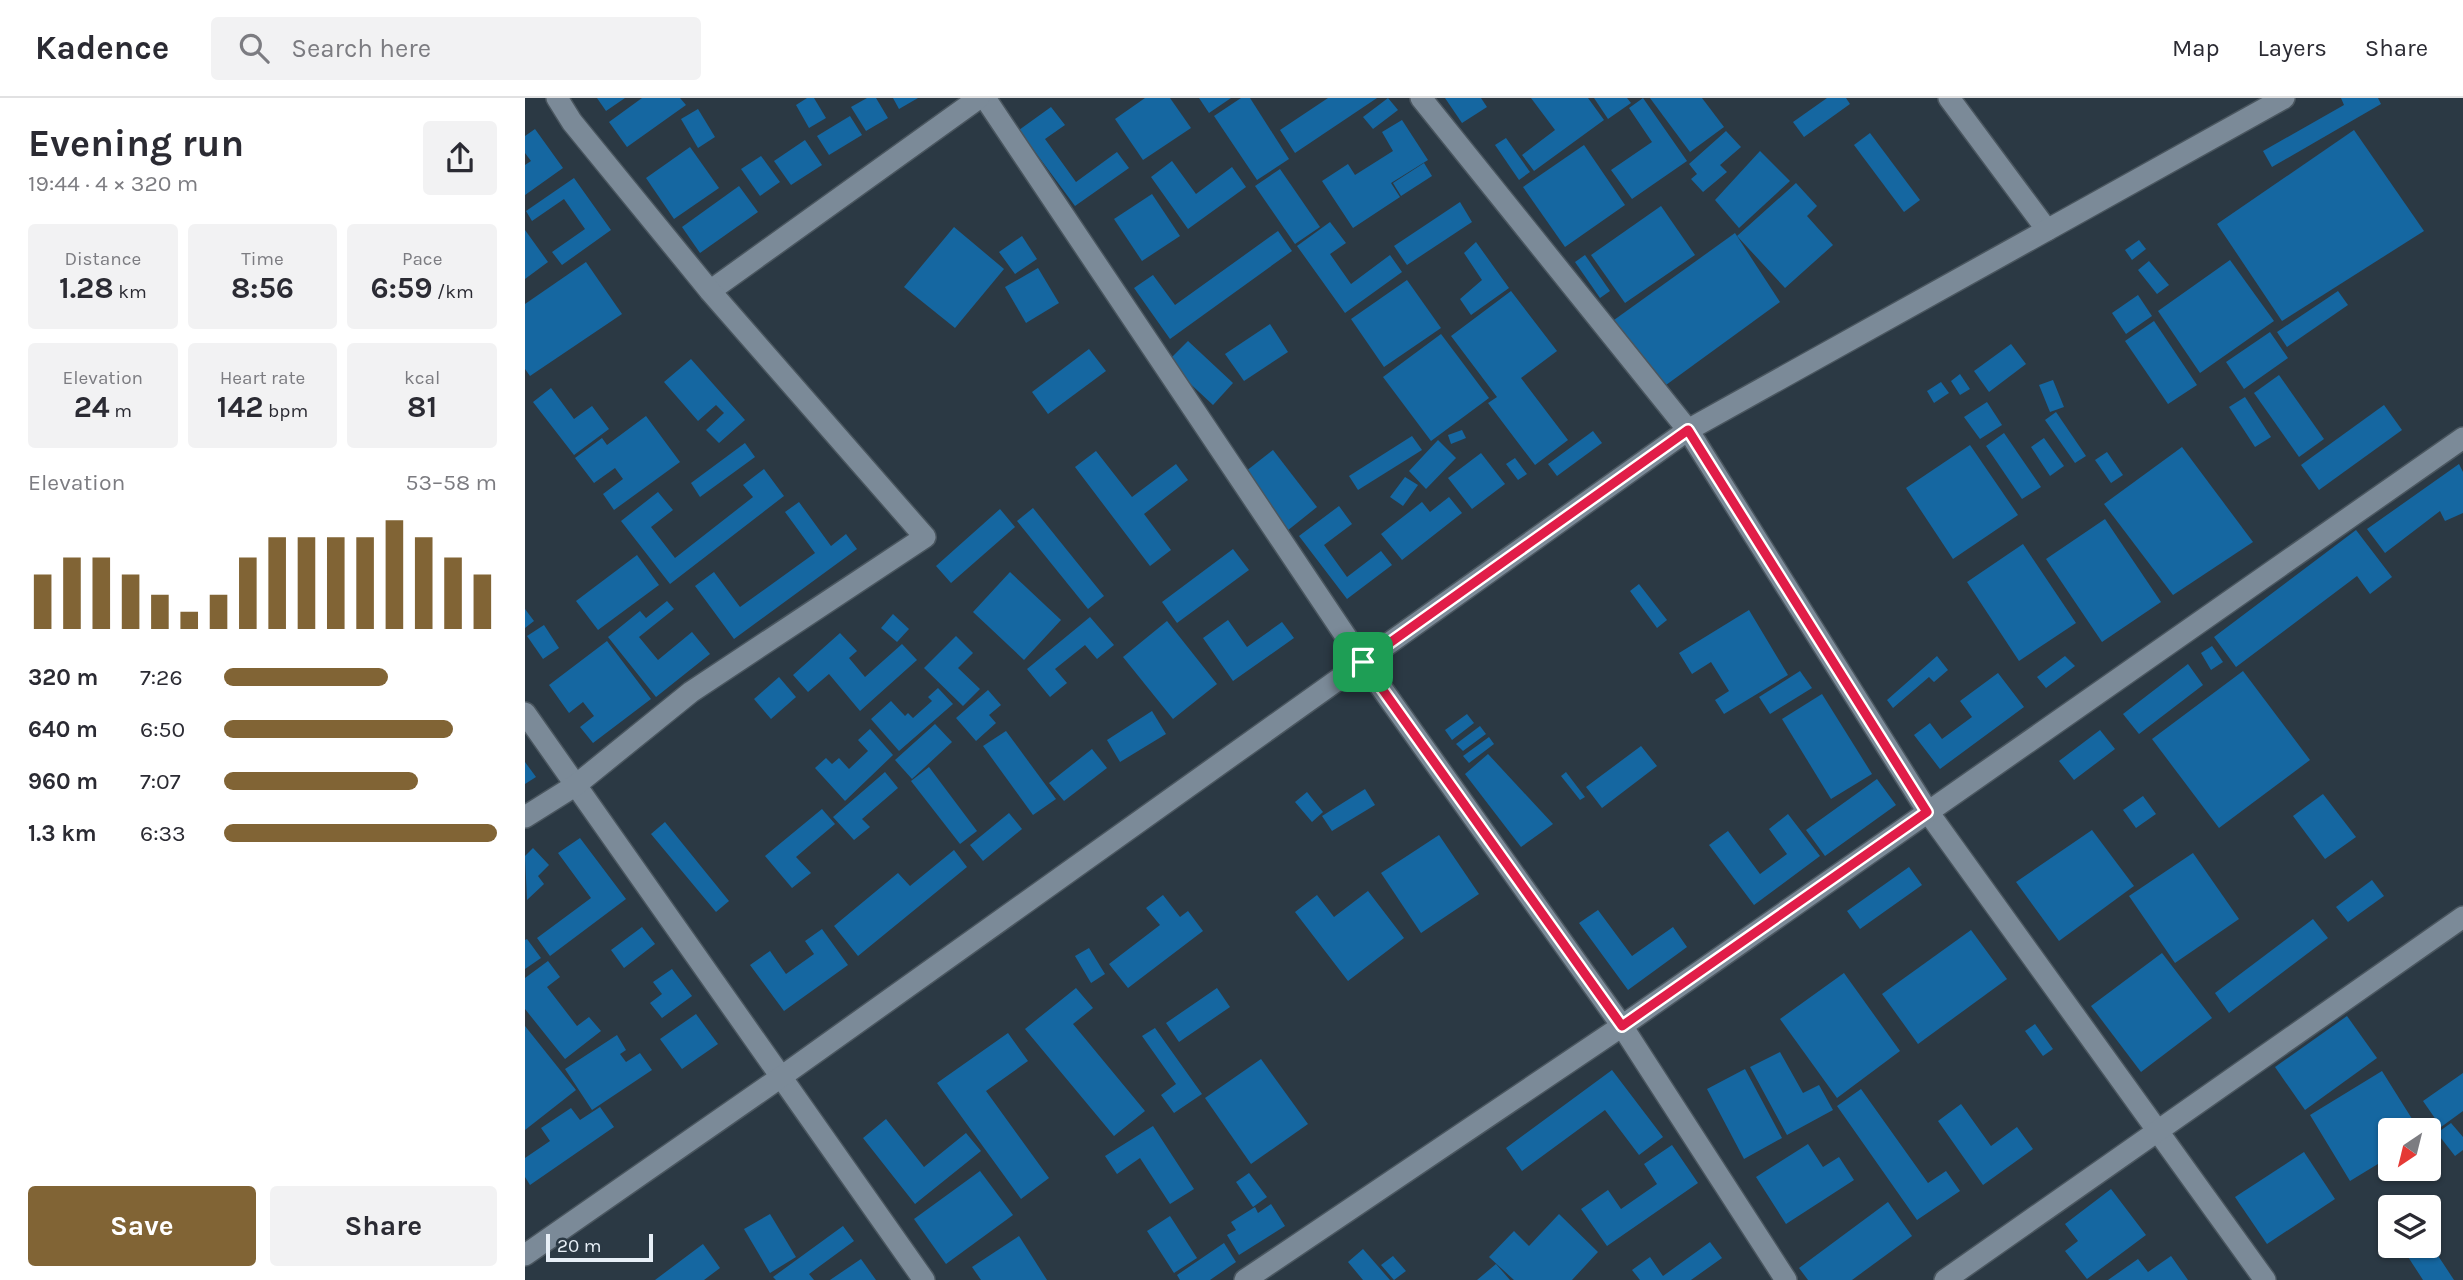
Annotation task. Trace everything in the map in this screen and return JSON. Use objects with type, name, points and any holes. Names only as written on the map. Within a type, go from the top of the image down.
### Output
[{"type":"street","points":[[525,817],[576,785],[691,692],[925,537],[710,291],[572,122],[557,98]]},
{"type":"street","points":[[710,291],[982,98],[1363,662],[1622,1026],[1786,1280]]},
{"type":"street","points":[[1421,98],[1688,430],[1927,812],[2265,1280]]},
{"type":"street","points":[[1949,98],[2047,230]]},
{"type":"street","points":[[525,1255],[781,1077],[1688,430],[2284,98]]},
{"type":"street","points":[[1245,1280],[1622,1026],[2463,438]]},
{"type":"street","points":[[525,713],[924,1280]]},
{"type":"street","points":[[1945,1280],[2155,1130],[2463,917]]},
{"type":"building","points":[[597,98],[625,98],[606,111]]},
{"type":"building","points":[[642,98],[680,98],[686,105],[627,147],[609,122]]},
{"type":"building","points":[[807,98],[814,98],[826,118],[809,128],[796,105]]},
{"type":"building","points":[[867,98],[876,98],[888,118],[866,131],[851,107]]},
{"type":"building","points":[[893,98],[918,98],[899,109]]},
{"type":"building","points":[[1145,98],[1170,98],[1191,128],[1143,160],[1115,119]]},
{"type":"building","points":[[1199,98],[1231,98],[1209,113]]},
{"type":"building","points":[[1241,98],[1250,98],[1289,159],[1257,180],[1214,116]]},
{"type":"building","points":[[1328,98],[1377,98],[1295,153],[1280,130]]},
{"type":"building","points":[[1388,98],[1398,110],[1373,129],[1363,117]]},
{"type":"building","points":[[1445,98],[1481,98],[1487,107],[1462,123]]},
{"type":"building","points":[[1531,98],[1588,98],[1604,120],[1534,171],[1522,155],[1555,130]]},
{"type":"building","points":[[1594,98],[1627,98],[1631,103],[1608,119]]},
{"type":"building","points":[[1643,98],[1687,161],[1632,199],[1611,170],[1652,142],[1629,108]]},
{"type":"building","points":[[1650,98],[1702,98],[1724,127],[1690,152]]},
{"type":"building","points":[[1827,98],[1846,98],[1850,104],[1804,137],[1793,122]]},
{"type":"building","points":[[2341,98],[2378,98],[2381,104],[2272,167],[2263,151],[2344,105]]},
{"type":"building","points":[[1051,107],[1065,125],[1045,139],[1076,182],[1117,152],[1129,168],[1075,206],[1019,130]]},
{"type":"building","points":[[698,109],[715,137],[698,148],[681,119]]},
{"type":"building","points":[[850,116],[862,135],[829,155],[817,136]]},
{"type":"building","points":[[1402,120],[1428,160],[1391,183],[1400,197],[1353,228],[1322,181],[1348,164],[1355,175],[1393,151],[1382,132]]},
{"type":"building","points":[[535,129],[563,168],[525,195],[525,165],[531,161],[525,153],[525,136]]},
{"type":"building","points":[[2354,130],[2424,231],[2282,321],[2217,224]]},
{"type":"building","points":[[1726,131],[1741,147],[1720,165],[1727,172],[1703,192],[1691,179],[1697,174],[1689,164]]},
{"type":"building","points":[[1870,133],[1920,200],[1904,212],[1854,145]]},
{"type":"building","points":[[1506,138],[1530,172],[1519,180],[1495,145]]},
{"type":"building","points":[[805,140],[822,165],[791,185],[774,161]]},
{"type":"building","points":[[1584,145],[1625,205],[1565,247],[1523,187]]},
{"type":"building","points":[[690,147],[719,188],[674,219],[646,178]]},
{"type":"building","points":[[1760,151],[1790,181],[1739,228],[1715,200]]},
{"type":"building","points":[[761,156],[780,182],[760,196],[741,169]]},
{"type":"building","points":[[1172,161],[1196,194],[1232,167],[1246,187],[1188,229],[1151,177]]},
{"type":"building","points":[[1424,163],[1432,176],[1401,196],[1393,183]]},
{"type":"building","points":[[1280,169],[1320,227],[1295,244],[1255,186]]},
{"type":"building","points":[[574,178],[611,230],[562,265],[552,252],[585,229],[564,199],[532,221],[526,211]]},
{"type":"building","points":[[1796,183],[1817,206],[1807,216],[1833,245],[1785,288],[1737,236]]},
{"type":"building","points":[[739,186],[758,212],[700,253],[682,227]]},
{"type":"building","points":[[1152,194],[1180,236],[1142,261],[1114,219]]},
{"type":"building","points":[[1460,202],[1472,222],[1407,265],[1394,246]]},
{"type":"building","points":[[1661,206],[1695,255],[1625,303],[1591,255]]},
{"type":"building","points":[[1330,222],[1346,243],[1330,254],[1351,284],[1390,255],[1402,272],[1345,313],[1297,246]]},
{"type":"building","points":[[954,227],[1004,269],[955,328],[904,287]]},
{"type":"building","points":[[525,230],[548,262],[525,279]]},
{"type":"building","points":[[1278,231],[1292,251],[1170,339],[1134,288],[1153,275],[1175,305]]},
{"type":"building","points":[[1735,233],[1780,302],[1666,385],[1614,320]]},
{"type":"building","points":[[1022,236],[1037,259],[1015,274],[999,252]]},
{"type":"building","points":[[2139,240],[2146,249],[2132,260],[2125,250]]},
{"type":"building","points":[[1476,242],[1509,288],[1471,315],[1460,299],[1482,280],[1464,253]]},
{"type":"building","points":[[1585,255],[1610,291],[1600,298],[1575,262]]},
{"type":"building","points":[[2230,260],[2274,321],[2200,373],[2158,311]]},
{"type":"building","points":[[2149,261],[2169,285],[2157,294],[2138,270]]},
{"type":"building","points":[[586,262],[622,314],[530,376],[525,369],[525,304]]},
{"type":"building","points":[[1038,268],[1059,303],[1026,323],[1005,287]]},
{"type":"building","points":[[1407,280],[1441,328],[1384,367],[1351,319]]},
{"type":"building","points":[[1511,291],[1557,351],[1521,378],[1568,440],[1535,465],[1488,403],[1497,397],[1451,336]]},
{"type":"building","points":[[2338,291],[2348,305],[2287,347],[2277,332]]},
{"type":"building","points":[[2138,295],[2152,316],[2126,334],[2112,313]]},
{"type":"building","points":[[2154,321],[2197,385],[2168,404],[2125,341]]},
{"type":"building","points":[[1270,324],[1288,352],[1244,381],[1225,354]]},
{"type":"building","points":[[2270,332],[2288,358],[2244,389],[2226,362]]},
{"type":"building","points":[[1441,334],[1489,398],[1431,441],[1383,377]]},
{"type":"building","points":[[1188,341],[1233,383],[1213,405],[1167,362]]},
{"type":"building","points":[[2011,344],[2026,364],[1989,392],[1974,371]]},
{"type":"building","points":[[1089,349],[1106,371],[1048,414],[1032,392]]},
{"type":"building","points":[[691,359],[745,420],[719,443],[706,430],[724,413],[716,405],[698,421],[664,382]]},
{"type":"building","points":[[1960,374],[1970,389],[1960,395],[1951,381]]},
{"type":"building","points":[[2279,375],[2324,439],[2299,457],[2254,393]]},
{"type":"building","points":[[2053,380],[2064,407],[2050,412],[2039,385]]},
{"type":"building","points":[[1941,382],[1949,393],[1934,403],[1927,391]]},
{"type":"building","points":[[551,388],[574,419],[592,406],[609,429],[574,455],[533,402]]},
{"type":"building","points":[[2245,397],[2271,437],[2255,447],[2229,407]]},
{"type":"building","points":[[1987,402],[2002,425],[1980,439],[1964,417]]},
{"type":"building","points":[[2384,405],[2402,430],[2319,490],[2301,465]]},
{"type":"building","points":[[2056,412],[2086,456],[2075,463],[2045,420]]},
{"type":"building","points":[[646,416],[680,462],[614,510],[603,494],[623,479],[615,468],[594,483],[575,458],[602,438],[607,445]]},
{"type":"building","points":[[1462,430],[1466,438],[1451,444],[1448,435]]},
{"type":"building","points":[[1593,431],[1602,443],[1557,476],[1548,464]]},
{"type":"building","points":[[2004,433],[2041,487],[2022,499],[1986,446]]},
{"type":"building","points":[[1412,436],[1422,450],[1358,490],[1349,476]]},
{"type":"building","points":[[2044,438],[2064,466],[2050,476],[2031,447]]},
{"type":"building","points":[[1438,440],[1456,458],[1426,489],[1409,471]]},
{"type":"building","points":[[745,443],[755,457],[700,497],[691,483]]},
{"type":"building","points":[[1970,445],[2018,515],[1953,559],[1906,488]]},
{"type":"building","points":[[2182,447],[2253,542],[2173,595],[2104,504]]},
{"type":"building","points":[[1273,450],[1317,507],[1287,531],[1241,475]]},
{"type":"building","points":[[1096,451],[1132,497],[1176,464],[1188,480],[1144,514],[1171,550],[1150,566],[1075,467]]},
{"type":"building","points":[[2107,452],[2123,475],[2111,483],[2095,460]]},
{"type":"building","points":[[1481,453],[1505,484],[1472,509],[1448,478]]},
{"type":"building","points":[[1515,458],[1527,474],[1518,480],[1506,464]]},
{"type":"building","points":[[2459,464],[2463,472],[2463,513],[2445,521],[2440,511],[2385,553],[2367,529]]},
{"type":"building","points":[[764,469],[784,496],[670,584],[621,521],[658,492],[673,510],[651,527],[675,558],[753,497],[743,485]]},
{"type":"building","points":[[1405,477],[1418,485],[1403,506],[1390,497]]},
{"type":"building","points":[[1449,497],[1462,513],[1402,560],[1381,534],[1422,502],[1430,512]]},
{"type":"building","points":[[799,502],[831,546],[846,534],[857,549],[734,639],[695,586],[714,572],[740,607],[815,553],[785,512]]},
{"type":"building","points":[[1339,506],[1352,524],[1324,545],[1347,577],[1381,551],[1392,565],[1347,599],[1299,536]]},
{"type":"building","points":[[1033,508],[1104,596],[1088,609],[1017,521]]},
{"type":"building","points":[[1000,509],[1015,527],[951,583],[936,566]]},
{"type":"building","points":[[2105,519],[2161,602],[2102,642],[2046,559]]},
{"type":"building","points":[[2356,530],[2392,577],[2370,594],[2357,576],[2236,667],[2214,637]]},
{"type":"building","points":[[2023,544],[2076,623],[2019,661],[1967,582]]},
{"type":"building","points":[[1233,549],[1249,570],[1177,623],[1162,602]]},
{"type":"building","points":[[637,555],[659,585],[598,630],[576,601]]},
{"type":"building","points":[[1010,572],[1061,620],[1024,660],[973,612]]},
{"type":"building","points":[[1639,584],[1667,620],[1657,628],[1630,591]]},
{"type":"building","points":[[667,601],[674,609],[639,637],[658,660],[692,632],[710,654],[656,697],[608,637],[640,611],[646,618]]},
{"type":"building","points":[[525,609],[534,621],[525,628]]},
{"type":"building","points":[[1749,610],[1788,675],[1724,714],[1715,700],[1729,691],[1711,662],[1692,674],[1679,653]]},
{"type":"building","points":[[893,614],[909,629],[897,642],[881,628]]},
{"type":"building","points":[[1090,617],[1114,645],[1097,659],[1085,645],[1055,669],[1067,683],[1050,697],[1027,669]]},
{"type":"building","points":[[1228,620],[1247,647],[1282,622],[1294,638],[1233,681],[1203,638]]},
{"type":"building","points":[[1167,621],[1217,684],[1173,719],[1123,657]]},
{"type":"building","points":[[544,625],[559,648],[543,659],[527,636]]},
{"type":"building","points":[[840,633],[857,651],[849,658],[865,677],[902,644],[917,660],[860,711],[829,674],[808,692],[793,675]]},
{"type":"building","points":[[956,636],[973,653],[958,668],[980,689],[963,706],[924,668]]},
{"type":"building","points":[[607,641],[651,699],[593,743],[580,727],[594,716],[583,702],[569,713],[549,685]]},
{"type":"building","points":[[2212,646],[2223,662],[2211,670],[2201,653]]},
{"type":"building","points":[[1937,656],[1948,670],[1934,682],[1929,677],[1893,708],[1887,700]]},
{"type":"building","points":[[2065,656],[2075,666],[2046,688],[2037,677]]},
{"type":"building","points":[[2188,664],[2203,685],[2139,734],[2123,714]]},
{"type":"building","points":[[1800,671],[1812,688],[1770,714],[1759,697]]},
{"type":"building","points":[[2243,671],[2310,760],[2219,828],[2152,739]]},
{"type":"building","points":[[1998,673],[2024,707],[1940,769],[1914,735],[1930,723],[1942,739],[1972,717],[1960,701]]},
{"type":"building","points":[[779,677],[796,697],[771,719],[754,699]]},
{"type":"building","points":[[938,688],[953,704],[899,751],[871,719],[891,701],[905,716],[908,713],[913,718],[932,701],[928,697]]},
{"type":"building","points":[[988,690],[1001,705],[989,715],[996,723],[976,741],[956,718]]},
{"type":"building","points":[[1822,694],[1872,774],[1831,799],[1782,719]]},
{"type":"building","points":[[1152,711],[1166,734],[1120,762],[1107,740]]},
{"type":"building","points":[[1467,714],[1474,723],[1452,740],[1445,730]]},
{"type":"building","points":[[935,724],[952,742],[912,779],[895,760]]},
{"type":"building","points":[[1480,726],[1486,734],[1463,751],[1456,744]]},
{"type":"building","points":[[870,729],[893,755],[845,801],[815,768],[826,758],[832,764],[839,758],[849,769],[868,751],[858,740]]},
{"type":"building","points":[[2100,730],[2115,749],[2074,780],[2059,761]]},
{"type":"building","points":[[1006,731],[1056,799],[1033,815],[983,746]]},
{"type":"building","points":[[1489,737],[1494,744],[1469,763],[1463,756]]},
{"type":"building","points":[[1641,746],[1657,766],[1602,808],[1586,787]]},
{"type":"building","points":[[1092,749],[1107,768],[1064,801],[1049,783]]},
{"type":"building","points":[[1488,754],[1553,824],[1521,847],[1465,774]]},
{"type":"building","points":[[525,762],[536,777],[525,784]]},
{"type":"building","points":[[929,767],[977,831],[960,844],[911,781]]},
{"type":"building","points":[[885,772],[898,788],[862,819],[870,827],[854,840],[833,817]]},
{"type":"building","points":[[1566,772],[1585,797],[1580,800],[1561,776]]},
{"type":"building","points":[[1877,779],[1896,805],[1825,856],[1806,830]]},
{"type":"building","points":[[1365,789],[1375,805],[1332,831],[1322,816]]},
{"type":"building","points":[[1307,792],[1323,812],[1312,822],[1295,802]]},
{"type":"building","points":[[2323,794],[2356,837],[2325,859],[2293,816]]},
{"type":"building","points":[[2143,796],[2156,814],[2136,828],[2123,810]]},
{"type":"building","points":[[822,809],[835,824],[796,857],[811,873],[792,888],[765,856]]},
{"type":"building","points":[[1009,813],[1022,829],[983,861],[970,845]]},
{"type":"building","points":[[1788,814],[1820,856],[1754,905],[1709,845],[1728,831],[1760,874],[1787,854],[1769,829]]},
{"type":"building","points":[[665,822],[729,901],[716,912],[651,834]]},
{"type":"building","points":[[2092,830],[2134,886],[2059,941],[2016,882]]},
{"type":"building","points":[[1439,835],[1479,894],[1421,933],[1381,873]]},
{"type":"building","points":[[580,838],[626,899],[550,956],[537,938],[591,898],[558,853]]},
{"type":"building","points":[[533,848],[549,865],[538,876],[544,884],[527,900],[525,856]]},
{"type":"building","points":[[954,850],[967,867],[858,956],[834,926],[898,873],[910,886]]},
{"type":"building","points":[[2193,853],[2239,919],[2175,963],[2129,896]]},
{"type":"building","points":[[1909,867],[1922,885],[1860,929],[1847,911]]},
{"type":"building","points":[[2372,880],[2384,896],[2348,922],[2336,907]]},
{"type":"building","points":[[1368,891],[1404,938],[1348,981],[1295,912],[1317,895],[1334,917]]},
{"type":"building","points":[[1163,895],[1180,917],[1188,911],[1203,931],[1128,988],[1109,964],[1160,925],[1146,908]]},
{"type":"building","points":[[1598,910],[1632,956],[1673,927],[1687,947],[1628,990],[1579,923]]},
{"type":"building","points":[[2313,919],[2328,938],[2229,1013],[2215,993]]},
{"type":"building","points":[[642,927],[655,944],[624,968],[611,950]]},
{"type":"building","points":[[822,929],[848,965],[784,1011],[750,965],[770,951],[786,974],[814,954],[805,941]]},
{"type":"building","points":[[1971,930],[2007,979],[1918,1044],[1882,994]]},
{"type":"building","points":[[527,939],[541,958],[525,969],[525,940]]},
{"type":"building","points":[[1089,948],[1105,974],[1091,983],[1075,956]]},
{"type":"building","points":[[2162,953],[2212,1018],[2141,1072],[2091,1006]]},
{"type":"building","points":[[548,961],[560,977],[547,987],[577,1026],[589,1017],[601,1031],[565,1059],[525,1009],[525,978]]},
{"type":"building","points":[[672,969],[692,996],[662,1018],[650,1003],[662,994],[653,982]]},
{"type":"building","points":[[1844,973],[1900,1051],[1837,1098],[1780,1019]]},
{"type":"building","points":[[1076,988],[1093,1008],[1073,1024],[1145,1111],[1114,1136],[1025,1029]]},
{"type":"building","points":[[1217,988],[1230,1007],[1179,1042],[1166,1023]]},
{"type":"building","points":[[696,1014],[718,1044],[682,1069],[660,1039]]},
{"type":"building","points":[[2347,1016],[2377,1058],[2305,1110],[2275,1067]]},
{"type":"building","points":[[2035,1024],[2053,1049],[2043,1056],[2025,1031]]},
{"type":"building","points":[[525,1026],[576,1090],[525,1130]]},
{"type":"building","points":[[1155,1028],[1202,1094],[1174,1113],[1161,1095],[1176,1084],[1142,1036]]},
{"type":"building","points":[[1008,1033],[1028,1061],[986,1091],[1049,1178],[1021,1199],[937,1083]]},
{"type":"building","points":[[617,1035],[626,1050],[620,1054],[626,1062],[640,1053],[652,1070],[592,1110],[565,1069]]},
{"type":"building","points":[[1780,1052],[1803,1093],[1819,1085],[1833,1110],[1787,1135],[1750,1067]]},
{"type":"building","points":[[1261,1059],[1308,1124],[1251,1164],[1205,1098]]},
{"type":"building","points":[[1745,1069],[1782,1138],[1744,1159],[1707,1089]]},
{"type":"building","points":[[1612,1070],[1663,1137],[1639,1155],[1605,1110],[1522,1171],[1506,1148]]},
{"type":"building","points":[[2382,1071],[2411,1118],[2378,1118],[2378,1164],[2350,1181],[2310,1115]]},
{"type":"building","points":[[2463,1073],[2463,1111],[2441,1127],[2441,1118],[2435,1118],[2423,1101]]},
{"type":"building","points":[[1861,1089],[1928,1183],[1946,1171],[1960,1191],[1917,1220],[1837,1106]]},
{"type":"building","points":[[1961,1104],[1991,1146],[2017,1127],[2033,1149],[1983,1185],[1938,1121]]},
{"type":"building","points":[[600,1107],[614,1127],[530,1185],[525,1177],[525,1158],[550,1141],[541,1128],[571,1108],[580,1120]]},
{"type":"building","points":[[886,1119],[924,1167],[966,1133],[981,1151],[915,1204],[863,1138]]},
{"type":"building","points":[[2451,1123],[2463,1137],[2463,1150],[2455,1156],[2441,1138],[2441,1130]]},
{"type":"building","points":[[1153,1126],[1194,1189],[1170,1204],[1140,1158],[1117,1174],[1105,1156]]},
{"type":"building","points":[[1808,1144],[1823,1167],[1839,1157],[1854,1180],[1786,1224],[1756,1177]]},
{"type":"building","points":[[1672,1145],[1698,1183],[1607,1246],[1581,1209],[1608,1190],[1621,1209],[1657,1184],[1644,1164]]},
{"type":"building","points":[[2304,1152],[2335,1199],[2267,1244],[2235,1197]]},
{"type":"building","points":[[980,1171],[1013,1215],[946,1264],[914,1219]]},
{"type":"building","points":[[1249,1173],[1267,1197],[1253,1207],[1236,1182]]},
{"type":"building","points":[[2111,1189],[2146,1235],[2087,1279],[2065,1251],[2078,1241],[2065,1224]]},
{"type":"building","points":[[1888,1202],[1912,1236],[1852,1280],[1808,1280],[1799,1268]]},
{"type":"building","points":[[1271,1204],[1285,1226],[1239,1255],[1227,1235],[1236,1230],[1231,1222],[1255,1207],[1258,1213]]},
{"type":"building","points":[[770,1214],[796,1257],[770,1273],[744,1229]]},
{"type":"building","points":[[1559,1214],[1598,1252],[1572,1280],[1514,1280],[1489,1257],[1514,1231],[1529,1246]]},
{"type":"building","points":[[1170,1216],[1197,1258],[1174,1273],[1147,1231]]},
{"type":"building","points":[[843,1226],[854,1241],[809,1274],[814,1280],[776,1280],[773,1277]]},
{"type":"building","points":[[1019,1236],[1047,1280],[981,1280],[972,1267]]},
{"type":"building","points":[[1710,1242],[1722,1258],[1691,1280],[1640,1280],[1632,1270],[1650,1257],[1663,1276]]},
{"type":"building","points":[[1224,1243],[1236,1262],[1210,1280],[1180,1280],[1177,1275]]},
{"type":"building","points":[[703,1244],[720,1268],[704,1280],[655,1280]]},
{"type":"building","points":[[1363,1249],[1390,1280],[1363,1280],[1348,1262]]},
{"type":"building","points":[[1393,1256],[1406,1271],[1394,1280],[1381,1265]]},
{"type":"building","points":[[2171,1256],[2188,1280],[2108,1280],[2138,1259],[2148,1272]]},
{"type":"building","points":[[2409,1258],[2440,1258],[2454,1280],[2423,1280]]},
{"type":"building","points":[[861,1259],[876,1280],[830,1280]]},
{"type":"building","points":[[1496,1264],[1510,1280],[1477,1280]]},
{"type":"route","points":[[1688,430],[1927,812],[1622,1026],[1363,662],[1688,430]]}]
